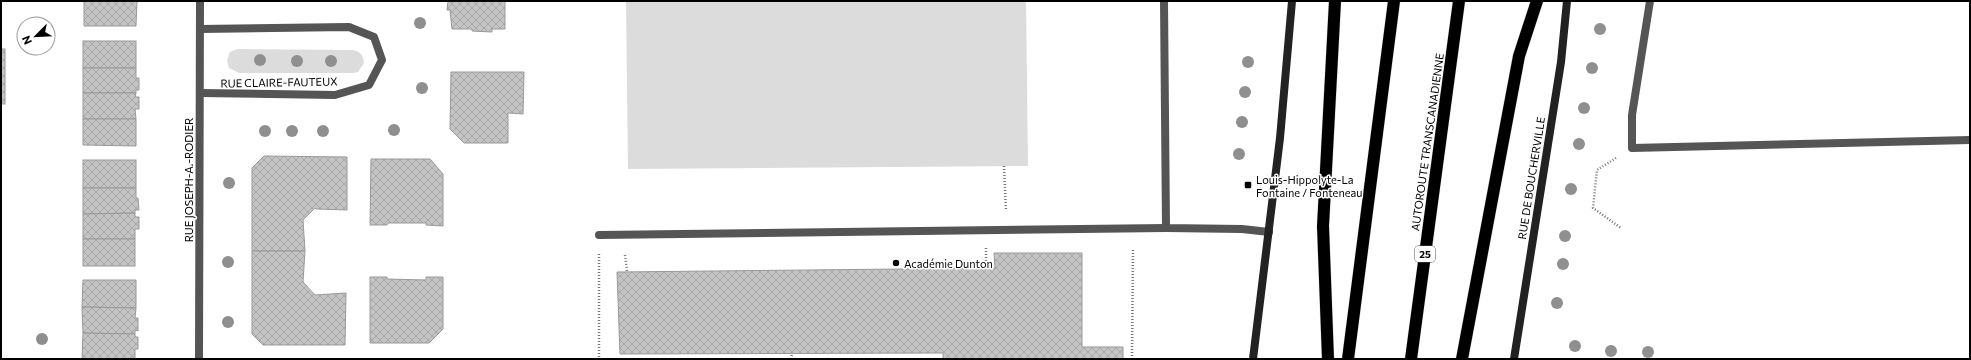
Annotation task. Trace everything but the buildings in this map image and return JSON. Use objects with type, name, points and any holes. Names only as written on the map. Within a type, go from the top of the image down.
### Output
[{"type":"highway","points":[[1328,359],[1323,226],[1336,1]]},
{"type":"highway","points":[[1348,359],[1394,1]]},
{"type":"highway","name":"AUTOROUTE TRANSCANADIENNE","points":[[1412,359],[1459,1]]},
{"type":"highway","points":[[1462,359],[1520,56],[1537,1]]},
{"type":"main road","points":[[1253,359],[1288,61],[1292,1]]},
{"type":"main road","name":"RUE DE BOUCHERVILLE","points":[[1514,359],[1561,62],[1568,1]]},
{"type":"street","name":"RUE JOSEPH-A.-RODIER","points":[[199,359],[200,1]]},
{"type":"street","points":[[1164,1],[1166,228]]},
{"type":"street","points":[[1650,1],[1632,115],[1632,148],[1970,140]]},
{"type":"street","name":"RUE CLAIRE-FAUTEUX","points":[[200,29],[349,27],[374,37],[382,60],[369,85],[335,95],[200,93]]},
{"type":"street","points":[[599,235],[1166,228],[1242,229],[1269,232]]},
{"type":"path","points":[[1621,228],[1593,208],[1597,170],[1632,148]]},
{"type":"path","points":[[1004,166],[1006,229]]},
{"type":"path","points":[[986,250],[986,268]]},
{"type":"path","points":[[625,251],[627,271]]},
{"type":"path","points":[[1132,252],[1132,359]]},
{"type":"path","points":[[598,260],[599,359]]},
{"type":"path","points":[[791,359],[792,353]]},
{"type":"shaded area","points":[[626,1],[1026,1],[1028,166],[628,169]]},
{"type":"shaded area","points":[[237,49],[353,50],[361,54],[364,63],[358,72],[353,73],[239,73],[229,68],[227,61],[230,52]]},
{"type":"place","name":"Louis-Hippolyte-La Fontaine / Fonteneau","points":[[1248,185]]},
{"type":"place","name":"Académie Dunton","points":[[896,263]]}]
